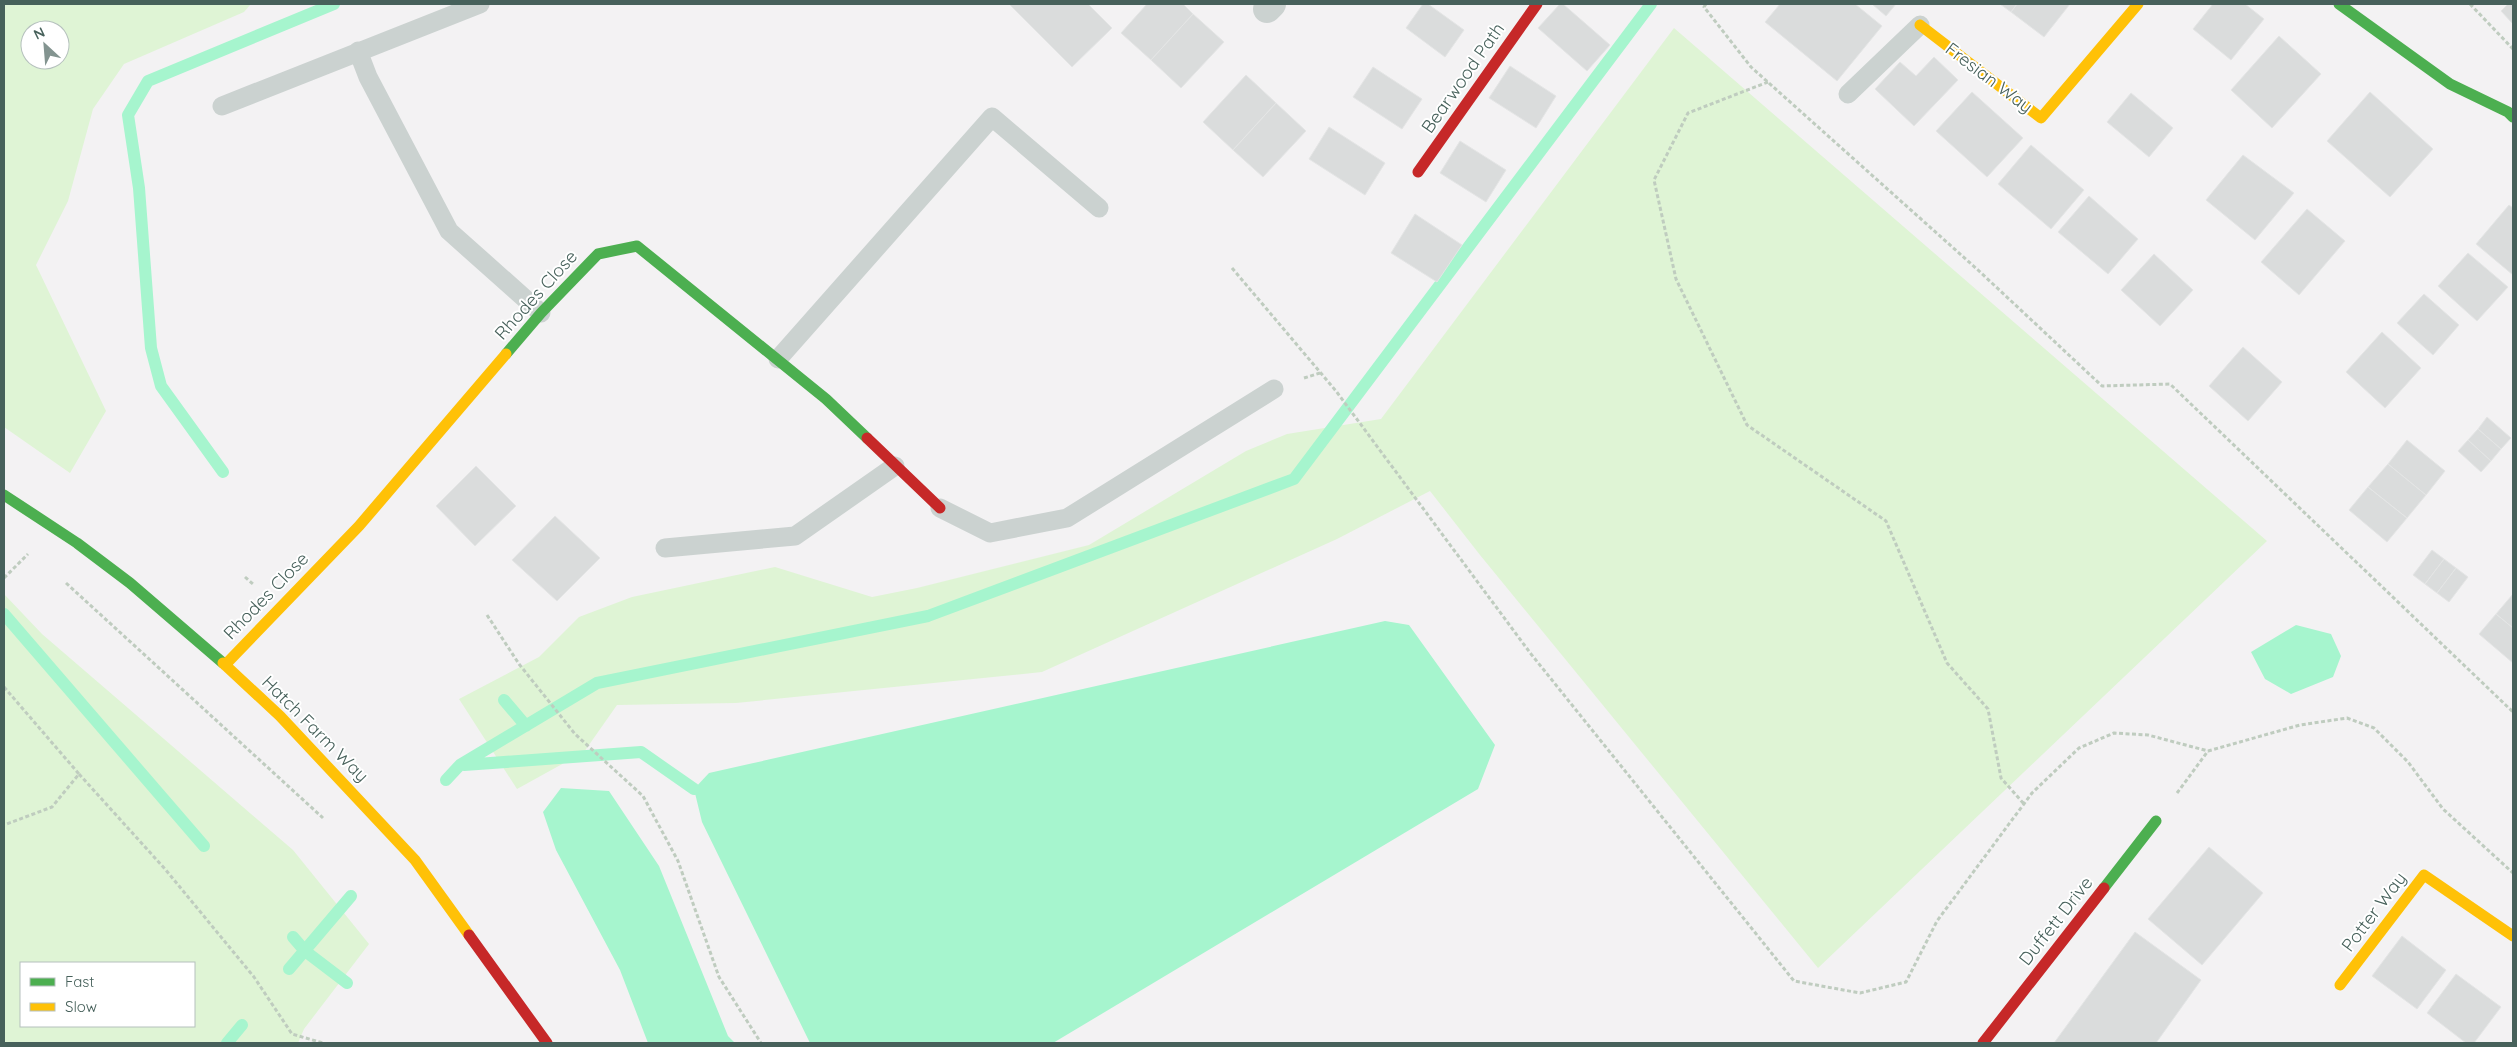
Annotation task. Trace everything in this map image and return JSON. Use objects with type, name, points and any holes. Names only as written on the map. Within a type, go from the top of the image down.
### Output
[{"type":"street","name":"Bearwood Path","points":[[1418,172],[1537,4]]},
{"type":"street","name":"Fresian Way","points":[[1920,25],[2041,118],[2138,4]]},
{"type":"street","points":[[2339,4],[2450,84],[2508,112],[2513,117]]},
{"type":"street","name":"Rhodes Close","points":[[225,665],[359,526],[542,313],[598,254],[637,246],[826,399],[940,508]]},
{"type":"street","name":"Hatch Farm Way","points":[[4,495],[77,544],[130,583],[225,665],[280,716],[415,860],[547,1043]]},
{"type":"street","name":"Duffett Drive","points":[[1983,1043],[2156,821]]},
{"type":"street","name":"Potter Way","points":[[2340,985],[2424,875],[2513,936]]},
{"type":"lane","points":[[222,106],[480,4]]},
{"type":"lane","name":"Fresian Way","points":[[1848,94],[1920,25]]},
{"type":"lane","points":[[358,51],[368,77],[449,231],[542,313]]},
{"type":"lane","points":[[778,359],[992,117],[1100,208]]},
{"type":"lane","points":[[940,508],[990,533],[1067,518],[1274,389]]},
{"type":"lane","points":[[665,548],[795,536],[895,466]]},
{"type":"path","points":[[1706,4],[1704,7],[1752,68],[1978,270],[2102,386],[2170,384],[2513,712]]},
{"type":"path","points":[[2470,4],[2513,49]]},
{"type":"path","points":[[1768,82],[1688,113],[1654,180],[1676,279],[1747,425],[1886,521],[1947,663],[1988,709],[2000,778],[2024,804]]},
{"type":"path","points":[[1232,268],[1336,391],[1363,430],[1447,539],[1531,654],[1794,981],[1860,993],[1906,982],[1937,920],[2032,793],[2079,748],[2114,733],[2148,735],[2208,751],[2300,725],[2347,718],[2374,728],[2408,762],[2443,809],[2513,873]]},
{"type":"path","points":[[4,578],[31,551]]},
{"type":"path","points":[[60,578],[327,822]]},
{"type":"path","points":[[487,616],[519,664],[575,734],[643,796],[678,861],[719,977],[761,1043]]},
{"type":"path","points":[[4,687],[166,869],[248,970],[292,1034],[323,1043]]},
{"type":"path","points":[[2156,821],[2208,751]]},
{"type":"path","points":[[4,825],[52,807],[80,774]]},
{"type":"shaded area","points":[[4,4],[251,4],[244,12],[124,64],[93,109],[68,201],[36,265],[106,411],[70,473],[4,427]]},
{"type":"shaded area","points":[[1674,28],[2267,541],[1818,968],[1480,555],[1430,491],[1337,539],[1042,672],[736,703],[617,705],[584,752],[517,789],[459,699],[539,657],[579,617],[632,597],[775,567],[872,597],[917,588],[1089,545],[1246,451],[1287,434],[1381,419]]},
{"type":"shaded area","points":[[4,594],[42,634],[293,850],[369,944],[304,1029],[298,1043],[4,1043]]},
{"type":"shaded area","points":[[1385,621],[1409,625],[1495,745],[1478,789],[1053,1043],[810,1043],[702,822],[694,789],[709,773]]},
{"type":"shaded area","points":[[2296,625],[2331,634],[2341,656],[2333,677],[2291,694],[2265,679],[2251,652]]},
{"type":"shaded area","points":[[561,788],[609,791],[659,866],[728,1036],[735,1043],[648,1043],[620,970],[556,850],[543,812]]},
{"type":"building","points":[[1009,4],[1088,4],[1112,28],[1072,67]]},
{"type":"building","points":[[1147,4],[1183,4],[1193,14],[1151,60],[1121,33]]},
{"type":"building","points":[[1423,4],[1428,4],[1464,30],[1445,57],[1406,28]]},
{"type":"building","points":[[1560,4],[1563,4],[1610,45],[1587,71],[1538,28]]},
{"type":"building","points":[[1780,4],[1855,4],[1882,26],[1837,81],[1765,22]]},
{"type":"building","points":[[1872,4],[1896,4],[1886,16]]},
{"type":"building","points":[[2000,4],[2017,4],[2011,12]]},
{"type":"building","points":[[2017,4],[2070,4],[2044,37],[2011,12]]},
{"type":"building","points":[[2213,4],[2245,4],[2264,19],[2231,60],[2193,29]]},
{"type":"building","points":[[2508,4],[2513,4],[2513,24],[2501,11]]},
{"type":"building","points":[[1193,14],[1224,42],[1181,88],[1151,60]]},
{"type":"building","points":[[2279,36],[2321,74],[2272,128],[2231,90]]},
{"type":"building","points":[[1934,57],[1958,80],[1914,126],[1875,89],[1900,62],[1916,76]]},
{"type":"building","points":[[1510,66],[1556,96],[1536,128],[1489,98]]},
{"type":"building","points":[[1373,67],[1422,99],[1402,129],[1353,97]]},
{"type":"building","points":[[1246,75],[1276,103],[1233,150],[1203,122]]},
{"type":"building","points":[[1972,92],[2023,138],[1987,177],[1936,131]]},
{"type":"building","points":[[2370,92],[2433,149],[2390,197],[2327,141]]},
{"type":"building","points":[[2131,93],[2173,128],[2149,157],[2107,122]]},
{"type":"building","points":[[1276,103],[1306,131],[1263,177],[1233,150]]},
{"type":"building","points":[[1329,127],[1385,163],[1365,195],[1309,159]]},
{"type":"building","points":[[1460,141],[1506,170],[1486,202],[1440,173]]},
{"type":"building","points":[[2031,145],[2084,190],[2051,229],[1998,184]]},
{"type":"building","points":[[2243,155],[2294,193],[2255,240],[2206,200]]},
{"type":"building","points":[[2089,196],[2138,239],[2108,274],[2058,232]]},
{"type":"building","points":[[2509,205],[2513,208],[2513,275],[2476,244]]},
{"type":"building","points":[[2307,209],[2345,241],[2299,295],[2261,262]]},
{"type":"building","points":[[1415,214],[1462,245],[1437,282],[1391,253]]},
{"type":"building","points":[[2468,253],[2508,287],[2477,321],[2438,286]]},
{"type":"building","points":[[2154,254],[2193,290],[2160,326],[2121,290]]},
{"type":"building","points":[[2424,294],[2459,325],[2433,355],[2397,323]]},
{"type":"building","points":[[2382,332],[2421,368],[2385,408],[2346,372]]},
{"type":"building","points":[[2243,347],[2282,382],[2248,421],[2209,386]]},
{"type":"building","points":[[2487,417],[2511,438],[2501,449],[2478,429]]},
{"type":"building","points":[[2478,429],[2501,449],[2491,461],[2468,440]]},
{"type":"building","points":[[2407,440],[2445,471],[2426,495],[2388,464]]},
{"type":"building","points":[[2468,440],[2491,461],[2481,472],[2458,451]]},
{"type":"building","points":[[2388,464],[2426,495],[2407,518],[2368,487]]},
{"type":"building","points":[[476,466],[516,506],[475,546],[436,506]]},
{"type":"building","points":[[2368,487],[2407,518],[2387,542],[2349,510]]},
{"type":"building","points":[[555,516],[600,558],[557,601],[512,560]]},
{"type":"building","points":[[2432,550],[2444,559],[2425,584],[2413,575]]},
{"type":"building","points":[[2444,559],[2456,568],[2437,593],[2425,584]]},
{"type":"building","points":[[2456,568],[2468,577],[2449,602],[2437,593]]},
{"type":"building","points":[[2513,594],[2513,628],[2496,614]]},
{"type":"building","points":[[2496,614],[2513,628],[2513,663],[2479,634]]},
{"type":"building","points":[[2209,847],[2263,893],[2202,965],[2148,919]]},
{"type":"building","points":[[2135,932],[2201,980],[2156,1043],[2054,1043]]},
{"type":"building","points":[[2402,936],[2446,970],[2417,1009],[2372,976]]},
{"type":"building","points":[[2456,974],[2501,1007],[2474,1043],[2466,1043],[2427,1013]]},
{"type":"waterway","points":[[223,472],[161,386],[151,348],[139,188],[128,115],[148,81],[334,4]]},
{"type":"waterway","points":[[446,780],[460,765],[597,683],[928,616],[1294,479],[1651,4]]},
{"type":"waterway","points":[[4,614],[204,846]]},
{"type":"waterway","points":[[504,700],[526,726]]},
{"type":"waterway","points":[[464,765],[641,752],[694,789]]},
{"type":"waterway","points":[[289,969],[351,896]]},
{"type":"waterway","points":[[293,937],[305,951],[347,983]]},
{"type":"waterway","points":[[227,1043],[242,1025]]},
{"type":"traffic: fast","points":[[2339,4],[2450,84],[2508,112],[2513,117]]},
{"type":"traffic: fast","points":[[506,354],[541,313],[598,254],[637,246],[826,399],[867,438]]},
{"type":"traffic: fast","points":[[4,495],[77,543],[130,583],[223,663]]},
{"type":"traffic: fast","points":[[2104,888],[2156,821]]},
{"type":"traffic: slow","points":[[1920,25],[2041,118],[2138,4]]},
{"type":"traffic: slow","points":[[225,665],[359,526],[506,354]]},
{"type":"traffic: slow","points":[[223,663],[280,716],[415,860],[469,935]]},
{"type":"traffic: slow","points":[[2340,985],[2424,875],[2513,936]]},
{"type":"traffic: jam","points":[[1418,172],[1537,4]]},
{"type":"traffic: jam","points":[[867,438],[940,508]]},
{"type":"traffic: jam","points":[[1983,1043],[2104,888]]},
{"type":"traffic: jam","points":[[469,935],[547,1043]]}]
